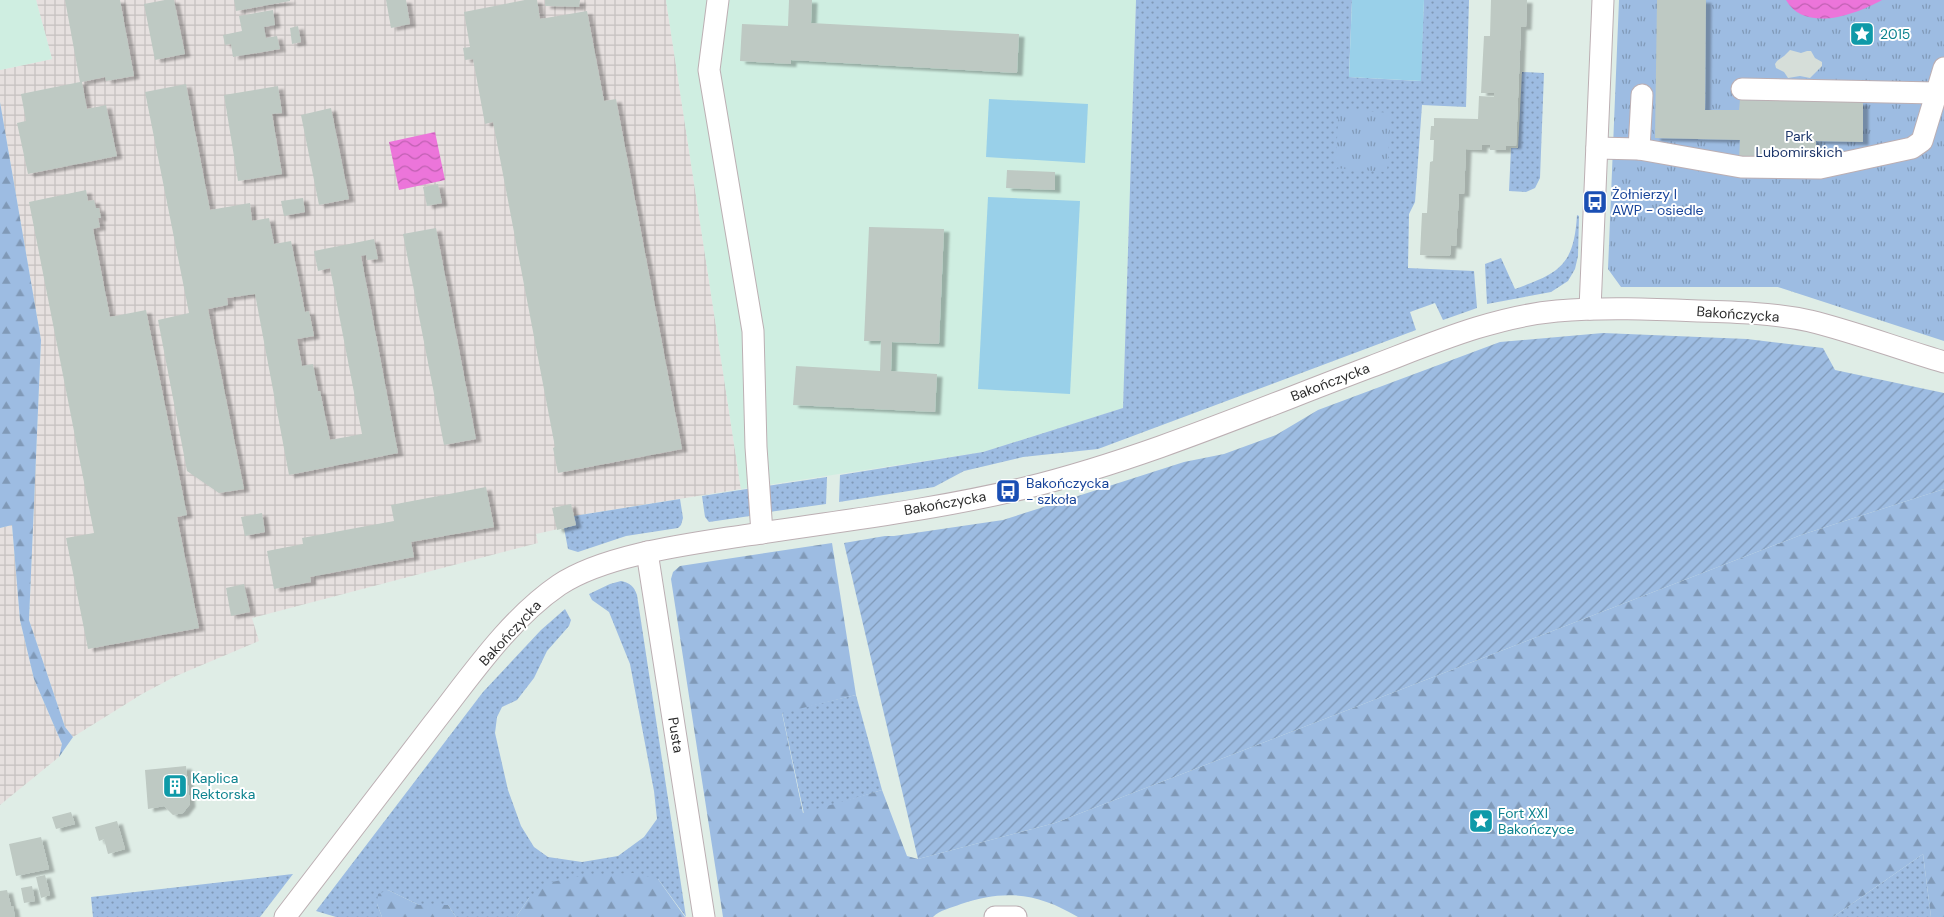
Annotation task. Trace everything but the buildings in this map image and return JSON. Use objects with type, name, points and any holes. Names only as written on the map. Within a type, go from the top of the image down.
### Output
[{"type":"street","points":[[718,0],[709,70],[753,331],[756,447],[762,533]]},
{"type":"street","points":[[1590,309],[1603,0]]},
{"type":"street","points":[[1597,148],[1639,149],[1741,166],[1820,168],[1912,148],[1922,140],[1944,68]]},
{"type":"street","points":[[1742,89],[1936,94]]},
{"type":"street","points":[[1639,149],[1642,95]]},
{"type":"street","name":"Bakończycka","points":[[285,917],[482,662],[518,620],[561,584],[596,567],[647,552],[968,499],[1064,477],[1142,453],[1477,328],[1524,315],[1590,309],[1659,309],[1748,312],[1775,315],[1806,320],[1850,332],[1944,362]]},
{"type":"street","name":"Pusta","points":[[647,552],[704,917]]},
{"type":"street","points":[[995,917],[1016,917]]},
{"type":"shaded area","points":[[0,0],[36,0],[52,59],[0,70]]},
{"type":"shaded area","points":[[36,0],[666,0],[741,489],[574,516],[576,525],[536,534],[538,543],[252,618],[259,641],[176,676],[142,694],[73,737],[65,727],[29,620],[41,340],[0,102],[0,70],[52,59]]},
{"type":"shaded area","points":[[666,0],[1136,0],[1123,408],[983,452],[741,489]]},
{"type":"shaded area","points":[[1352,0],[1424,0],[1421,81],[1349,77]]},
{"type":"shaded area","points":[[1790,50],[1801,53],[1811,51],[1815,58],[1822,62],[1822,66],[1810,78],[1800,76],[1788,78],[1784,72],[1776,68],[1775,64]]},
{"type":"shaded area","points":[[989,99],[1088,104],[1085,163],[986,157]]},
{"type":"shaded area","points":[[988,197],[1080,201],[1070,394],[978,389]]},
{"type":"shaded area","points":[[12,525],[20,620],[34,679],[62,744],[59,757],[0,805],[0,528]]},
{"type":"green space","points":[[1136,0],[1352,0],[1349,77],[1420,81],[1424,0],[1469,0],[1466,107],[1422,105],[1415,202],[1409,214],[1408,268],[1474,271],[1477,308],[1443,320],[1435,303],[1410,312],[1416,330],[1098,449],[1023,457],[964,471],[934,487],[839,502],[840,475],[983,452],[1123,408]]},
{"type":"green space","name":"Park Lubomirskich","points":[[1619,0],[1944,0],[1944,341],[1778,287],[1621,287],[1608,269]]},
{"type":"green space","points":[[1522,72],[1544,73],[1540,178],[1535,188],[1526,192],[1509,191],[1511,148],[1518,148]]},
{"type":"green space","points":[[0,102],[41,340],[29,620],[65,727],[73,737],[59,757],[62,744],[34,679],[20,620],[12,525],[0,528]]},
{"type":"green space","points":[[1339,109],[1391,113],[1387,172],[1335,168]]},
{"type":"green space","points":[[1577,215],[1579,216],[1578,256],[1575,269],[1568,281],[1551,292],[1487,304],[1485,264],[1501,258],[1515,289],[1543,278],[1553,272],[1568,257],[1575,232]]},
{"type":"green space","points":[[1603,333],[1747,339],[1823,348],[1835,370],[1944,393],[1944,489],[1801,535],[1055,823],[918,859],[844,543],[1003,520],[1184,462],[1224,454],[1276,435],[1318,410],[1500,342]]},
{"type":"green space","points":[[827,477],[826,504],[769,512],[767,486]]},
{"type":"green space","points":[[753,488],[750,516],[709,522],[705,517],[702,496]]},
{"type":"green space","points":[[1944,489],[1944,917],[1931,917],[1923,854],[1833,917],[1078,917],[1035,898],[1007,895],[977,899],[942,911],[933,917],[723,917],[671,579],[673,572],[680,566],[832,543],[856,695],[782,713],[803,813],[882,790],[907,856],[918,859],[1055,823],[1801,535]]},
{"type":"green space","points":[[680,499],[683,518],[678,528],[626,536],[578,552],[568,549],[564,528],[576,525],[574,516]]},
{"type":"green space","points":[[621,581],[631,585],[637,595],[686,917],[658,879],[529,898],[516,917],[456,917],[448,905],[419,905],[388,890],[377,904],[382,917],[336,917],[316,911],[483,692],[541,630],[565,609],[571,620],[569,626],[547,651],[534,678],[517,700],[502,707],[497,717],[495,733],[508,790],[521,826],[534,847],[548,857],[582,862],[618,856],[644,837],[657,819],[654,791],[630,664],[609,612],[592,600],[589,594]]},
{"type":"green space","points":[[856,695],[882,790],[804,814],[782,712]]},
{"type":"green space","points":[[1923,854],[1931,917],[1833,917]]},
{"type":"green space","points":[[633,873],[658,879],[685,917],[516,917],[529,898],[547,883],[586,875]]},
{"type":"green space","points":[[293,874],[260,917],[93,917],[91,897]]},
{"type":"green space","points":[[388,890],[419,905],[448,905],[456,917],[382,917],[377,904],[378,894]]},
{"type":"water","points":[[1786,0],[1882,0],[1845,15],[1818,18],[1805,16],[1794,10]]},
{"type":"water","points":[[435,132],[445,180],[399,190],[389,142]]},
{"type":"place","name":"2015","points":[[1862,34]]},
{"type":"place","name":"Żołnierzy I AWP - osiedle","points":[[1595,202]]},
{"type":"place","name":"Bakończycka - szkoła","points":[[1008,491]]},
{"type":"place","name":"Kaplica Rektorska","points":[[175,786]]},
{"type":"place","name":"Fort XXI Bakończyce","points":[[1481,821]]}]
